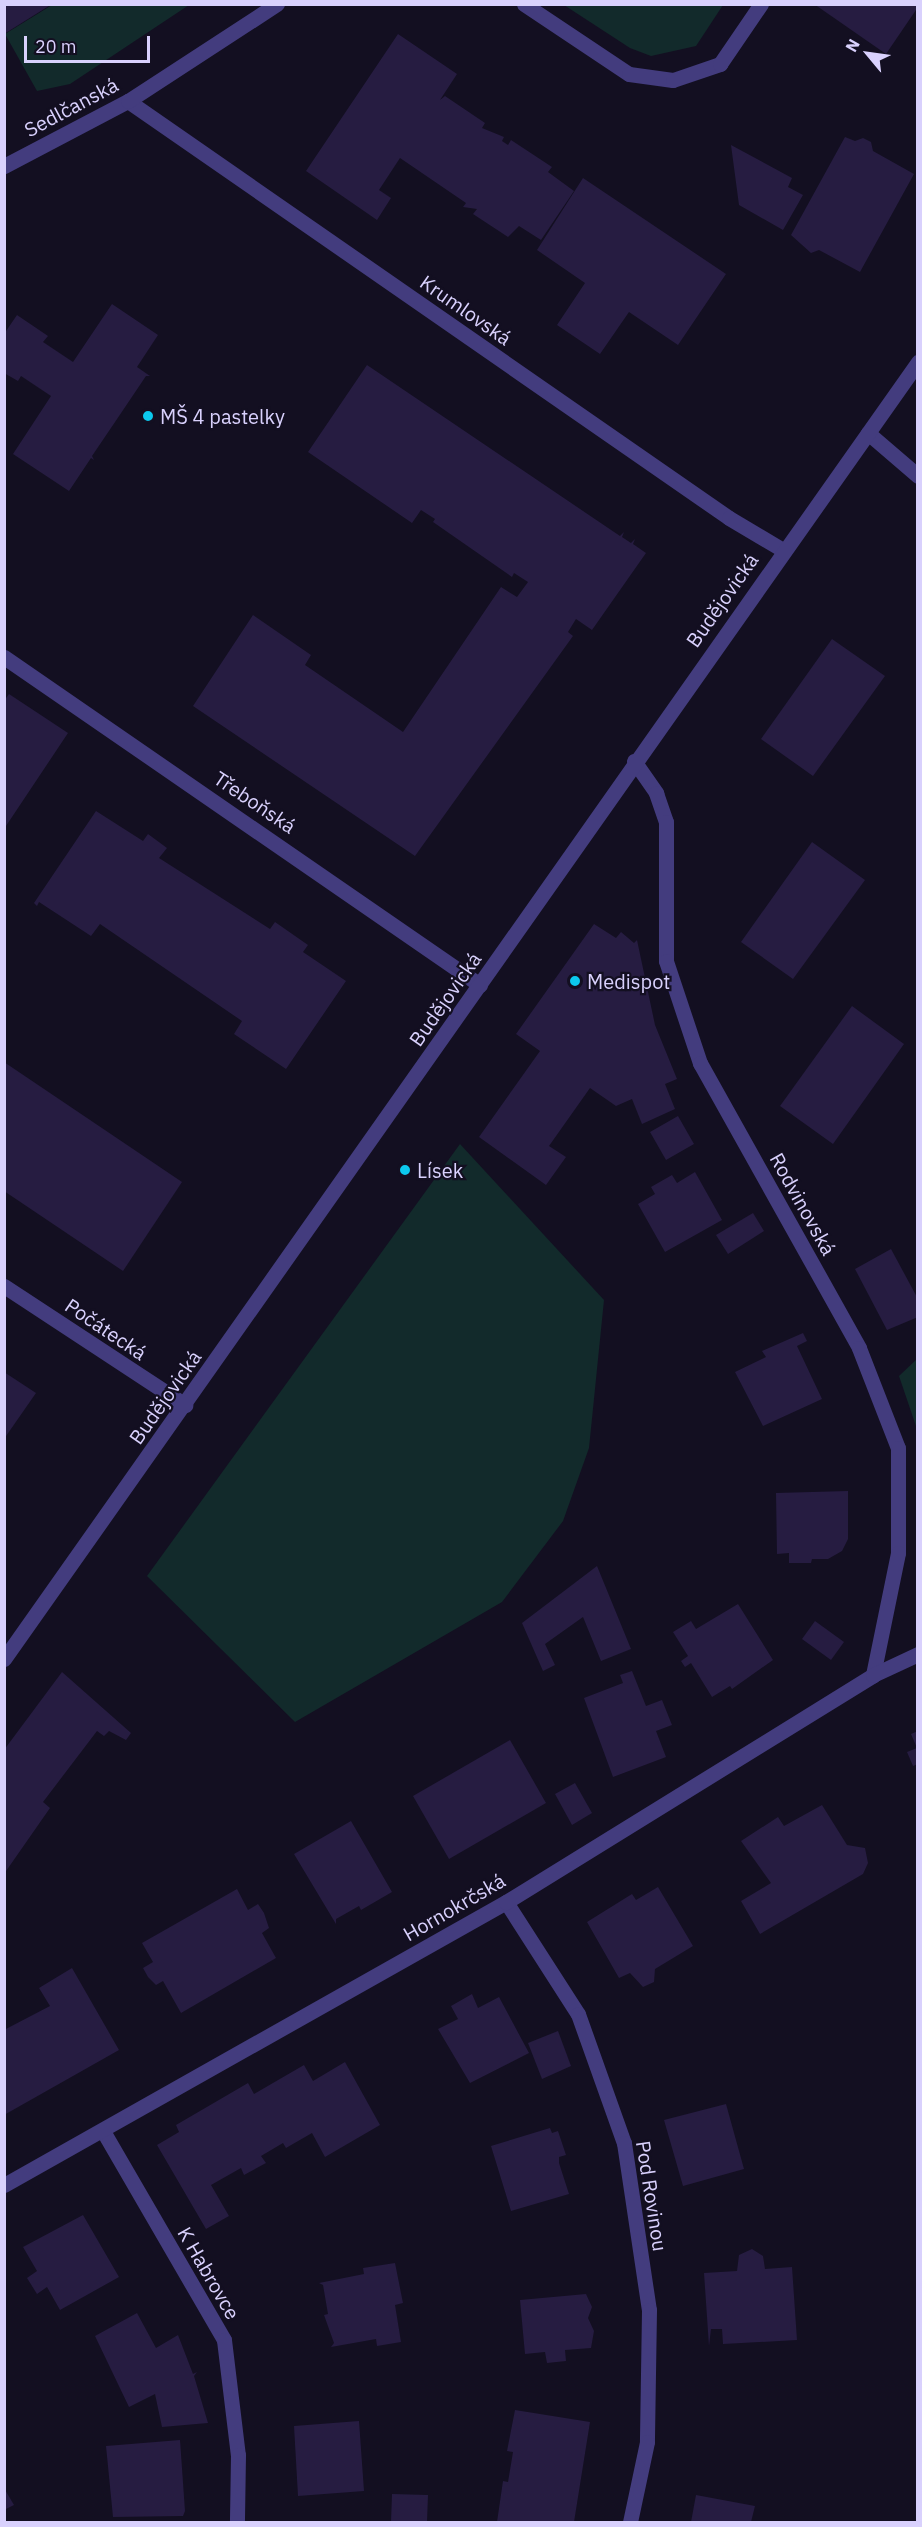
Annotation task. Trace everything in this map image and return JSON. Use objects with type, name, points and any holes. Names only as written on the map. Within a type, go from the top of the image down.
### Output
[{"type":"street","name":"Sedlčanská","points":[[4,166],[128,102],[277,4]]},
{"type":"street","points":[[524,4],[629,74],[673,80],[720,64],[761,4]]},
{"type":"street","name":"Krumlovská","points":[[128,102],[710,504],[783,550]]},
{"type":"street","name":"Budějovická","points":[[4,1659],[480,985],[634,761],[918,362]]},
{"type":"street","points":[[868,433],[918,476]]},
{"type":"street","name":"Třeboňská","points":[[4,657],[480,985]]},
{"type":"street","name":"Rodvinovská","points":[[634,761],[656,794],[666,822],[666,961],[700,1063],[859,1348],[897,1448],[898,1553],[873,1675]]},
{"type":"street","name":"Počátecká","points":[[4,1286],[185,1405]]},
{"type":"street","name":"Hornokrčská","points":[[4,2185],[506,1902],[873,1675],[918,1654]]},
{"type":"street","name":"Pod Rovinou","points":[[506,1902],[578,2014],[624,2143],[649,2310],[647,2442],[630,2523]]},
{"type":"street","name":"K Habrovce","points":[[103,2131],[224,2340],[238,2455],[237,2523]]},
{"type":"green space","points":[[52,5],[189,5],[70,84],[37,91],[5,34]]},
{"type":"green space","points":[[564,5],[723,5],[696,46],[651,56],[630,48]]},
{"type":"green space","points":[[460,1144],[604,1300],[589,1448],[563,1521],[502,1602],[295,1722],[147,1576]]},
{"type":"green space","points":[[917,1359],[917,1429],[899,1376]]},
{"type":"building","points":[[4,4],[52,4],[4,34]]},
{"type":"building","points":[[814,4],[918,4],[918,7],[886,54]]},
{"type":"building","points":[[398,34],[457,74],[440,100],[445,96],[485,123],[482,128],[504,137],[502,141],[508,145],[511,140],[552,167],[548,172],[574,191],[541,240],[519,226],[508,237],[473,214],[477,209],[463,207],[466,203],[400,158],[379,190],[391,198],[377,220],[306,171]]},
{"type":"building","points":[[845,137],[855,141],[863,138],[871,142],[873,151],[914,174],[860,272],[819,250],[811,253],[791,235]]},
{"type":"building","points":[[731,145],[792,178],[788,187],[803,195],[783,230],[739,205]]},
{"type":"building","points":[[583,178],[726,274],[678,345],[629,312],[600,354],[557,325],[585,283],[537,250]]},
{"type":"building","points":[[112,304],[158,335],[137,367],[150,376],[146,376],[92,456],[94,460],[91,458],[69,491],[13,454],[51,396],[21,376],[18,381],[4,373],[4,334],[17,315],[48,336],[43,342],[73,362]]},
{"type":"building","points":[[367,365],[620,536],[624,532],[622,537],[631,543],[635,539],[633,544],[646,553],[592,630],[576,619],[568,632],[573,636],[415,856],[193,706],[253,615],[311,655],[305,665],[403,732],[501,587],[517,597],[528,582],[514,573],[512,577],[433,522],[435,519],[421,510],[412,523],[308,452]]},
{"type":"building","points":[[832,639],[885,676],[813,776],[761,739]]},
{"type":"building","points":[[9,694],[68,733],[4,829],[4,701]]},
{"type":"building","points":[[96,811],[143,841],[148,834],[167,848],[159,858],[270,929],[275,922],[308,945],[303,952],[346,981],[286,1069],[234,1034],[242,1021],[100,924],[91,936],[39,902],[37,906],[34,903]]},
{"type":"building","points":[[812,842],[865,880],[793,979],[741,942]]},
{"type":"building","points":[[594,924],[616,938],[621,932],[634,943],[637,940],[655,1025],[677,1079],[665,1084],[675,1109],[642,1124],[632,1099],[616,1106],[590,1088],[549,1146],[566,1157],[546,1185],[479,1137],[540,1051],[516,1034]]},
{"type":"building","points":[[852,1006],[904,1044],[833,1144],[780,1106]]},
{"type":"building","points":[[4,1062],[182,1182],[123,1271],[4,1191]]},
{"type":"building","points":[[678,1116],[694,1144],[666,1160],[650,1132]]},
{"type":"building","points":[[695,1172],[722,1220],[665,1252],[638,1204],[655,1194],[651,1187],[672,1175],[677,1183]]},
{"type":"building","points":[[753,1213],[764,1231],[728,1254],[716,1235]]},
{"type":"building","points":[[891,1249],[918,1299],[918,1317],[887,1330],[855,1269]]},
{"type":"building","points":[[803,1333],[807,1341],[797,1346],[822,1399],[763,1426],[735,1372],[766,1357],[762,1351]]},
{"type":"building","points":[[4,1372],[36,1393],[4,1439]]},
{"type":"building","points":[[848,1491],[848,1539],[842,1551],[828,1559],[812,1559],[811,1563],[789,1563],[789,1553],[777,1554],[776,1493]]},
{"type":"building","points":[[597,1566],[631,1649],[601,1661],[583,1617],[545,1644],[555,1665],[543,1671],[522,1623]]},
{"type":"building","points":[[738,1604],[773,1660],[732,1689],[730,1686],[712,1697],[691,1663],[685,1667],[681,1661],[688,1656],[673,1632],[691,1621],[696,1629]]},
{"type":"building","points":[[815,1621],[844,1642],[831,1660],[802,1639]]},
{"type":"building","points":[[632,1671],[646,1706],[662,1700],[672,1725],[656,1731],[666,1757],[613,1777],[584,1698],[623,1683],[620,1675]]},
{"type":"building","points":[[62,1672],[131,1733],[126,1740],[109,1731],[104,1736],[97,1731],[43,1802],[50,1808],[4,1874],[4,1750]]},
{"type":"building","points":[[918,1731],[918,1764],[913,1766],[907,1752],[917,1748],[911,1734]]},
{"type":"building","points":[[510,1740],[546,1803],[449,1859],[413,1796]]},
{"type":"building","points":[[575,1783],[592,1813],[572,1825],[555,1794]]},
{"type":"building","points":[[822,1805],[847,1845],[865,1848],[868,1863],[863,1874],[760,1934],[741,1901],[771,1883],[741,1841],[778,1817],[784,1826]]},
{"type":"building","points":[[351,1821],[392,1892],[361,1910],[359,1906],[336,1919],[336,1924],[294,1854]]},
{"type":"building","points":[[658,1887],[693,1946],[655,1969],[654,1982],[643,1987],[630,1973],[619,1978],[587,1922],[632,1894],[636,1900]]},
{"type":"building","points":[[237,1889],[248,1910],[258,1904],[264,1913],[269,1928],[262,1933],[276,1958],[181,2013],[163,1981],[156,1985],[148,1977],[143,1968],[153,1962],[142,1943]]},
{"type":"building","points":[[72,1968],[119,2050],[4,2115],[4,2030],[50,2006],[39,1988]]},
{"type":"building","points":[[472,1994],[478,2008],[499,1997],[529,2053],[470,2083],[438,2029],[458,2019],[451,2006]]},
{"type":"building","points":[[558,2031],[571,2066],[542,2079],[528,2043]]},
{"type":"building","points":[[345,2062],[380,2125],[325,2157],[312,2133],[286,2148],[283,2143],[261,2156],[266,2163],[244,2175],[241,2168],[211,2185],[229,2216],[206,2229],[157,2145],[179,2132],[176,2125],[248,2083],[254,2094],[304,2065],[313,2081]]},
{"type":"building","points":[[726,2104],[744,2169],[683,2186],[664,2120]]},
{"type":"building","points":[[550,2128],[552,2133],[558,2131],[566,2155],[559,2157],[559,2163],[569,2194],[511,2211],[491,2146]]},
{"type":"building","points":[[83,2215],[119,2277],[60,2310],[47,2287],[37,2294],[27,2278],[37,2271],[23,2247]]},
{"type":"building","points":[[752,2249],[763,2256],[765,2269],[792,2267],[797,2340],[723,2344],[722,2329],[711,2329],[709,2346],[704,2273],[737,2271],[739,2255]]},
{"type":"building","points":[[395,2263],[403,2303],[395,2305],[401,2342],[377,2346],[376,2339],[331,2347],[334,2343],[324,2315],[328,2314],[323,2285],[319,2283],[364,2274],[363,2268]]},
{"type":"building","points":[[586,2294],[592,2307],[588,2318],[594,2331],[591,2348],[565,2350],[566,2361],[547,2363],[545,2352],[525,2354],[520,2300]]},
{"type":"building","points":[[137,2313],[156,2348],[178,2335],[193,2374],[197,2372],[194,2376],[208,2423],[162,2427],[155,2394],[129,2407],[95,2336]]},
{"type":"building","points":[[515,2410],[590,2422],[574,2522],[497,2522],[503,2481],[508,2482],[513,2452],[507,2451]]},
{"type":"building","points":[[359,2421],[364,2491],[298,2496],[294,2426]]},
{"type":"building","points":[[180,2440],[185,2511],[183,2516],[113,2517],[106,2446]]},
{"type":"building","points":[[4,2488],[14,2505],[4,2510]]},
{"type":"building","points":[[392,2494],[428,2495],[427,2522],[391,2522]]},
{"type":"building","points":[[696,2495],[755,2506],[751,2522],[691,2522]]},
{"type":"place","name":"MŠ 4 pastelky","points":[[148,416]]},
{"type":"place","name":"Medispot","points":[[575,981]]},
{"type":"place","name":"Lísek","points":[[405,1170]]}]
